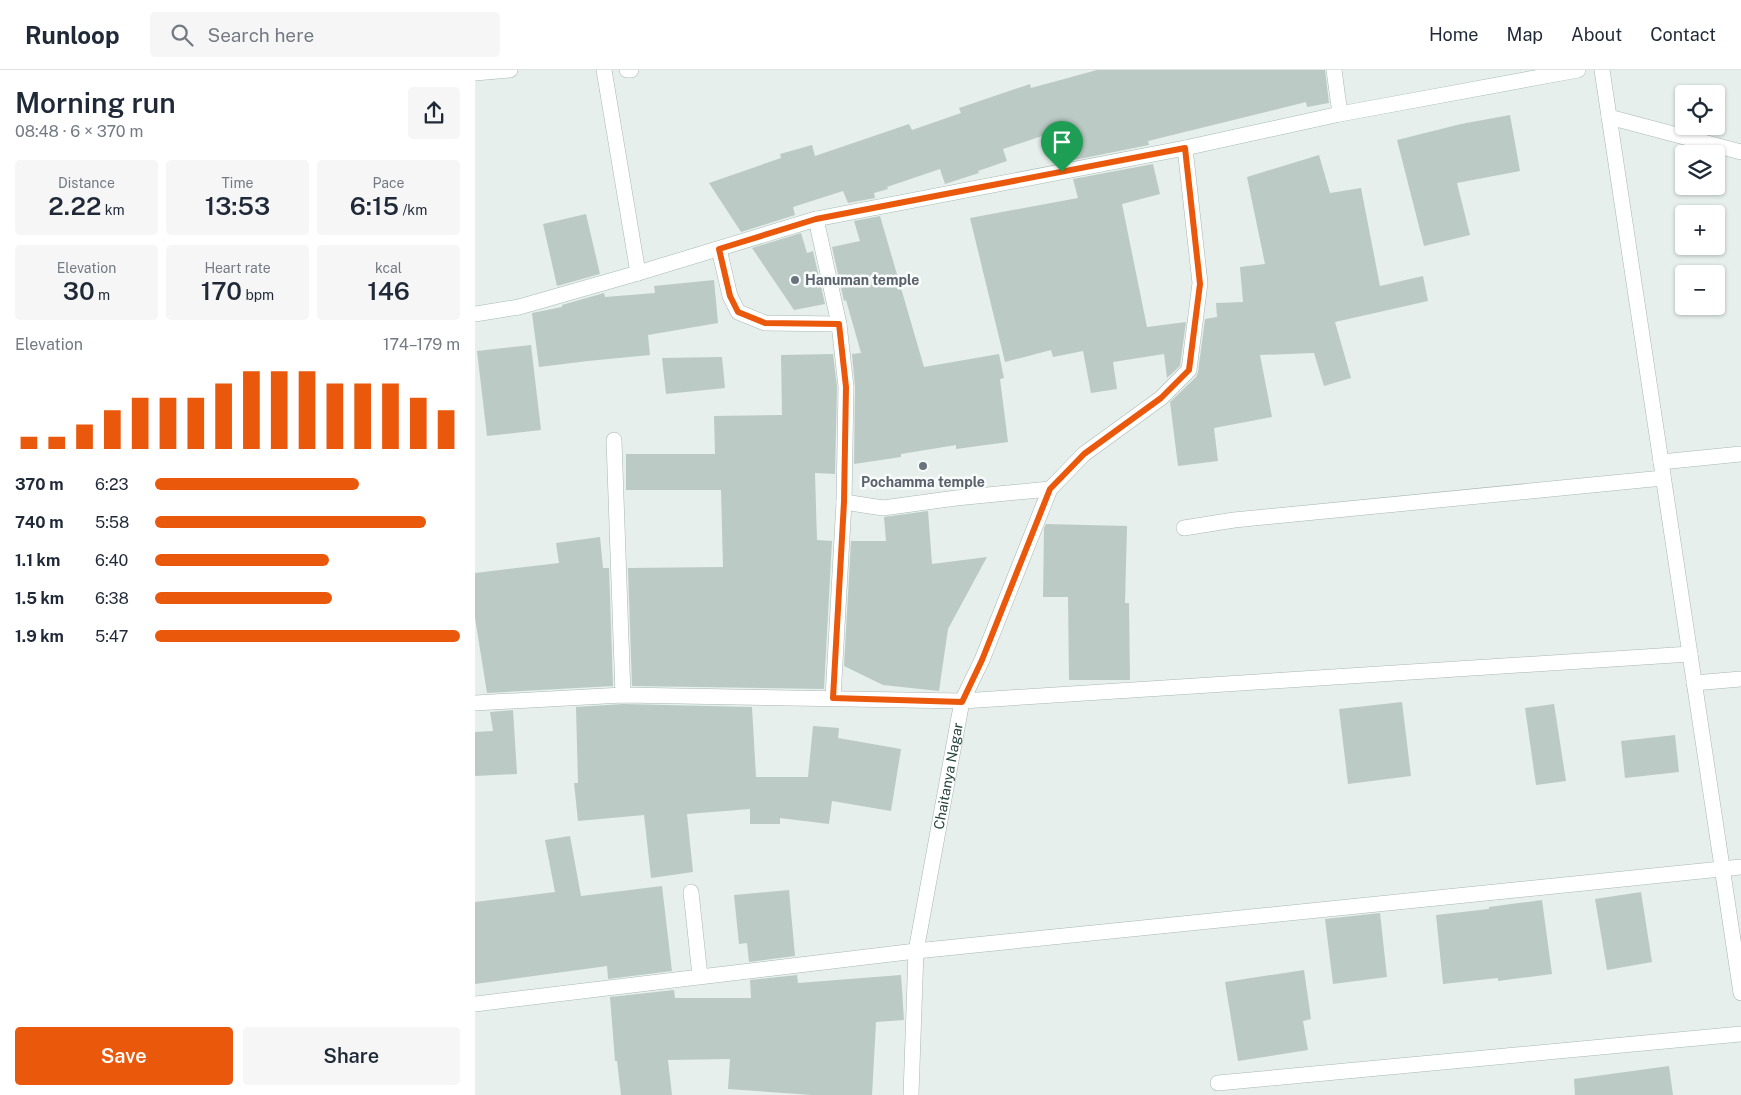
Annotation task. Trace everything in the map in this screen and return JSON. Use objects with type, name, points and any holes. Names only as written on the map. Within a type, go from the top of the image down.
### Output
[{"type":"street","points":[[480,72],[510,70]]},
{"type":"street","points":[[604,70],[638,273]]},
{"type":"street","points":[[1334,70],[1341,114]]},
{"type":"street","points":[[475,314],[519,307],[816,219],[1185,148],[1550,72],[1578,70]]},
{"type":"street","points":[[1602,70],[1741,993]]},
{"type":"street","points":[[1609,117],[1741,152]]},
{"type":"street","name":"Chaitanya Nagar","points":[[911,1095],[916,951],[962,702],[982,660],[1050,489],[1084,454],[1161,398],[1189,370],[1200,284],[1185,148]]},
{"type":"street","points":[[816,219],[839,324],[846,387],[844,502],[833,698]]},
{"type":"street","points":[[719,249],[730,296],[738,312],[765,323],[839,324]]},
{"type":"street","points":[[614,440],[623,695]]},
{"type":"street","points":[[1661,462],[1741,454]]},
{"type":"street","points":[[1183,528],[1234,520],[1663,478]]},
{"type":"street","points":[[844,502],[883,508],[956,498],[1050,489]]},
{"type":"street","points":[[475,703],[623,695],[962,702],[1690,654]]},
{"type":"street","points":[[1694,683],[1741,679]]},
{"type":"street","points":[[475,1004],[916,951],[1741,867]]},
{"type":"street","points":[[691,892],[700,976]]},
{"type":"street","points":[[1218,1083],[1741,1034]]},
{"type":"building","points":[[1097,70],[1325,70],[1329,103],[1307,107],[1306,102],[1148,141],[1149,145],[1069,161],[1060,130],[1003,149],[1007,161],[978,171],[979,173],[945,184],[940,169],[887,187],[888,189],[874,193],[875,198],[848,203],[843,191],[793,207],[795,215],[741,232],[709,183],[781,158],[780,154],[812,145],[815,156],[909,124],[912,130],[961,113],[959,108],[1030,84],[1031,88]]},
{"type":"building","points":[[1510,115],[1520,171],[1457,183],[1470,235],[1424,246],[1397,140],[1461,124]]},
{"type":"building","points":[[1319,155],[1330,193],[1361,188],[1380,286],[1423,276],[1428,301],[1335,322],[1351,378],[1324,386],[1314,353],[1260,355],[1272,417],[1214,428],[1218,461],[1178,466],[1170,402],[1196,377],[1205,319],[1217,317],[1216,303],[1243,302],[1240,267],[1265,264],[1247,177]]},
{"type":"building","points":[[1153,164],[1160,194],[1122,204],[1147,327],[1186,322],[1180,366],[1167,378],[1164,354],[1113,362],[1117,389],[1091,393],[1083,351],[1053,357],[1051,350],[1005,362],[970,218],[1078,198],[1073,179]]},
{"type":"building","points":[[586,214],[600,274],[557,286],[543,224]]},
{"type":"building","points":[[880,216],[924,367],[999,354],[1004,378],[1000,379],[1008,442],[956,449],[956,445],[901,454],[901,457],[854,464],[855,387],[852,354],[861,353],[846,300],[844,301],[832,247],[860,241],[854,221]]},
{"type":"building","points":[[801,233],[807,253],[813,251],[825,304],[794,310],[752,248]]},
{"type":"building","points":[[714,280],[718,323],[648,335],[650,355],[539,367],[532,313],[562,307],[562,305],[604,293],[605,297],[655,293],[654,286]]},
{"type":"building","points":[[531,345],[541,430],[487,436],[477,351]]},
{"type":"building","points":[[833,354],[837,387],[835,474],[815,473],[817,540],[832,541],[824,689],[632,686],[628,568],[723,567],[721,490],[626,490],[626,454],[715,454],[714,416],[782,415],[781,355]]},
{"type":"building","points":[[722,357],[725,388],[666,394],[662,358]]},
{"type":"building","points":[[928,511],[932,564],[987,557],[948,629],[939,691],[883,685],[844,666],[851,541],[886,541],[884,517]]},
{"type":"building","points":[[1046,524],[1127,526],[1125,603],[1129,603],[1130,680],[1069,680],[1068,597],[1043,597],[1044,528]]},
{"type":"building","points":[[600,537],[603,568],[609,568],[613,686],[487,693],[475,618],[475,573],[559,563],[556,543]]},
{"type":"building","points":[[1402,702],[1411,776],[1348,784],[1339,709]]},
{"type":"building","points":[[623,704],[752,707],[756,777],[808,777],[813,726],[839,728],[838,738],[901,749],[891,811],[832,801],[829,824],[780,818],[780,824],[750,824],[750,809],[687,814],[693,872],[651,878],[644,815],[578,821],[574,783],[578,783],[576,707]]},
{"type":"building","points":[[1554,704],[1566,781],[1536,785],[1525,708]]},
{"type":"building","points":[[513,710],[517,774],[475,776],[475,732],[493,731],[490,712]]},
{"type":"building","points":[[1675,735],[1679,772],[1625,778],[1621,741]]},
{"type":"building","points":[[570,836],[581,896],[662,886],[672,971],[608,979],[607,966],[475,984],[475,902],[555,892],[545,840]]},
{"type":"building","points":[[789,890],[795,956],[749,962],[747,943],[739,944],[734,895]]},
{"type":"building","points":[[1641,892],[1652,962],[1607,970],[1595,899]]},
{"type":"building","points":[[1542,900],[1552,974],[1498,981],[1498,978],[1443,984],[1436,915]]},
{"type":"building","points":[[1380,913],[1387,977],[1333,984],[1325,919]]},
{"type":"building","points":[[1304,970],[1311,1019],[1303,1021],[1308,1050],[1238,1061],[1225,982]]},
{"type":"building","points":[[797,975],[798,983],[901,975],[904,1020],[876,1022],[872,1095],[812,1095],[728,1089],[730,1059],[668,1060],[672,1095],[621,1095],[617,1061],[615,1061],[610,997],[674,990],[675,998],[751,998],[750,980]]},
{"type":"building","points":[[1669,1066],[1673,1095],[1575,1095],[1574,1079]]},
{"type":"place","name":"Hanuman temple","points":[[795,280]]},
{"type":"place","name":"Pochamma temple","points":[[923,466]]},
{"type":"route","points":[[1185,148],[1200,284],[1189,370],[1161,398],[1084,454],[1050,489],[982,660],[962,702],[833,698],[844,502],[846,387],[839,324],[765,323],[738,312],[730,296],[719,249],[816,219],[1062,172],[1185,148]]}]
